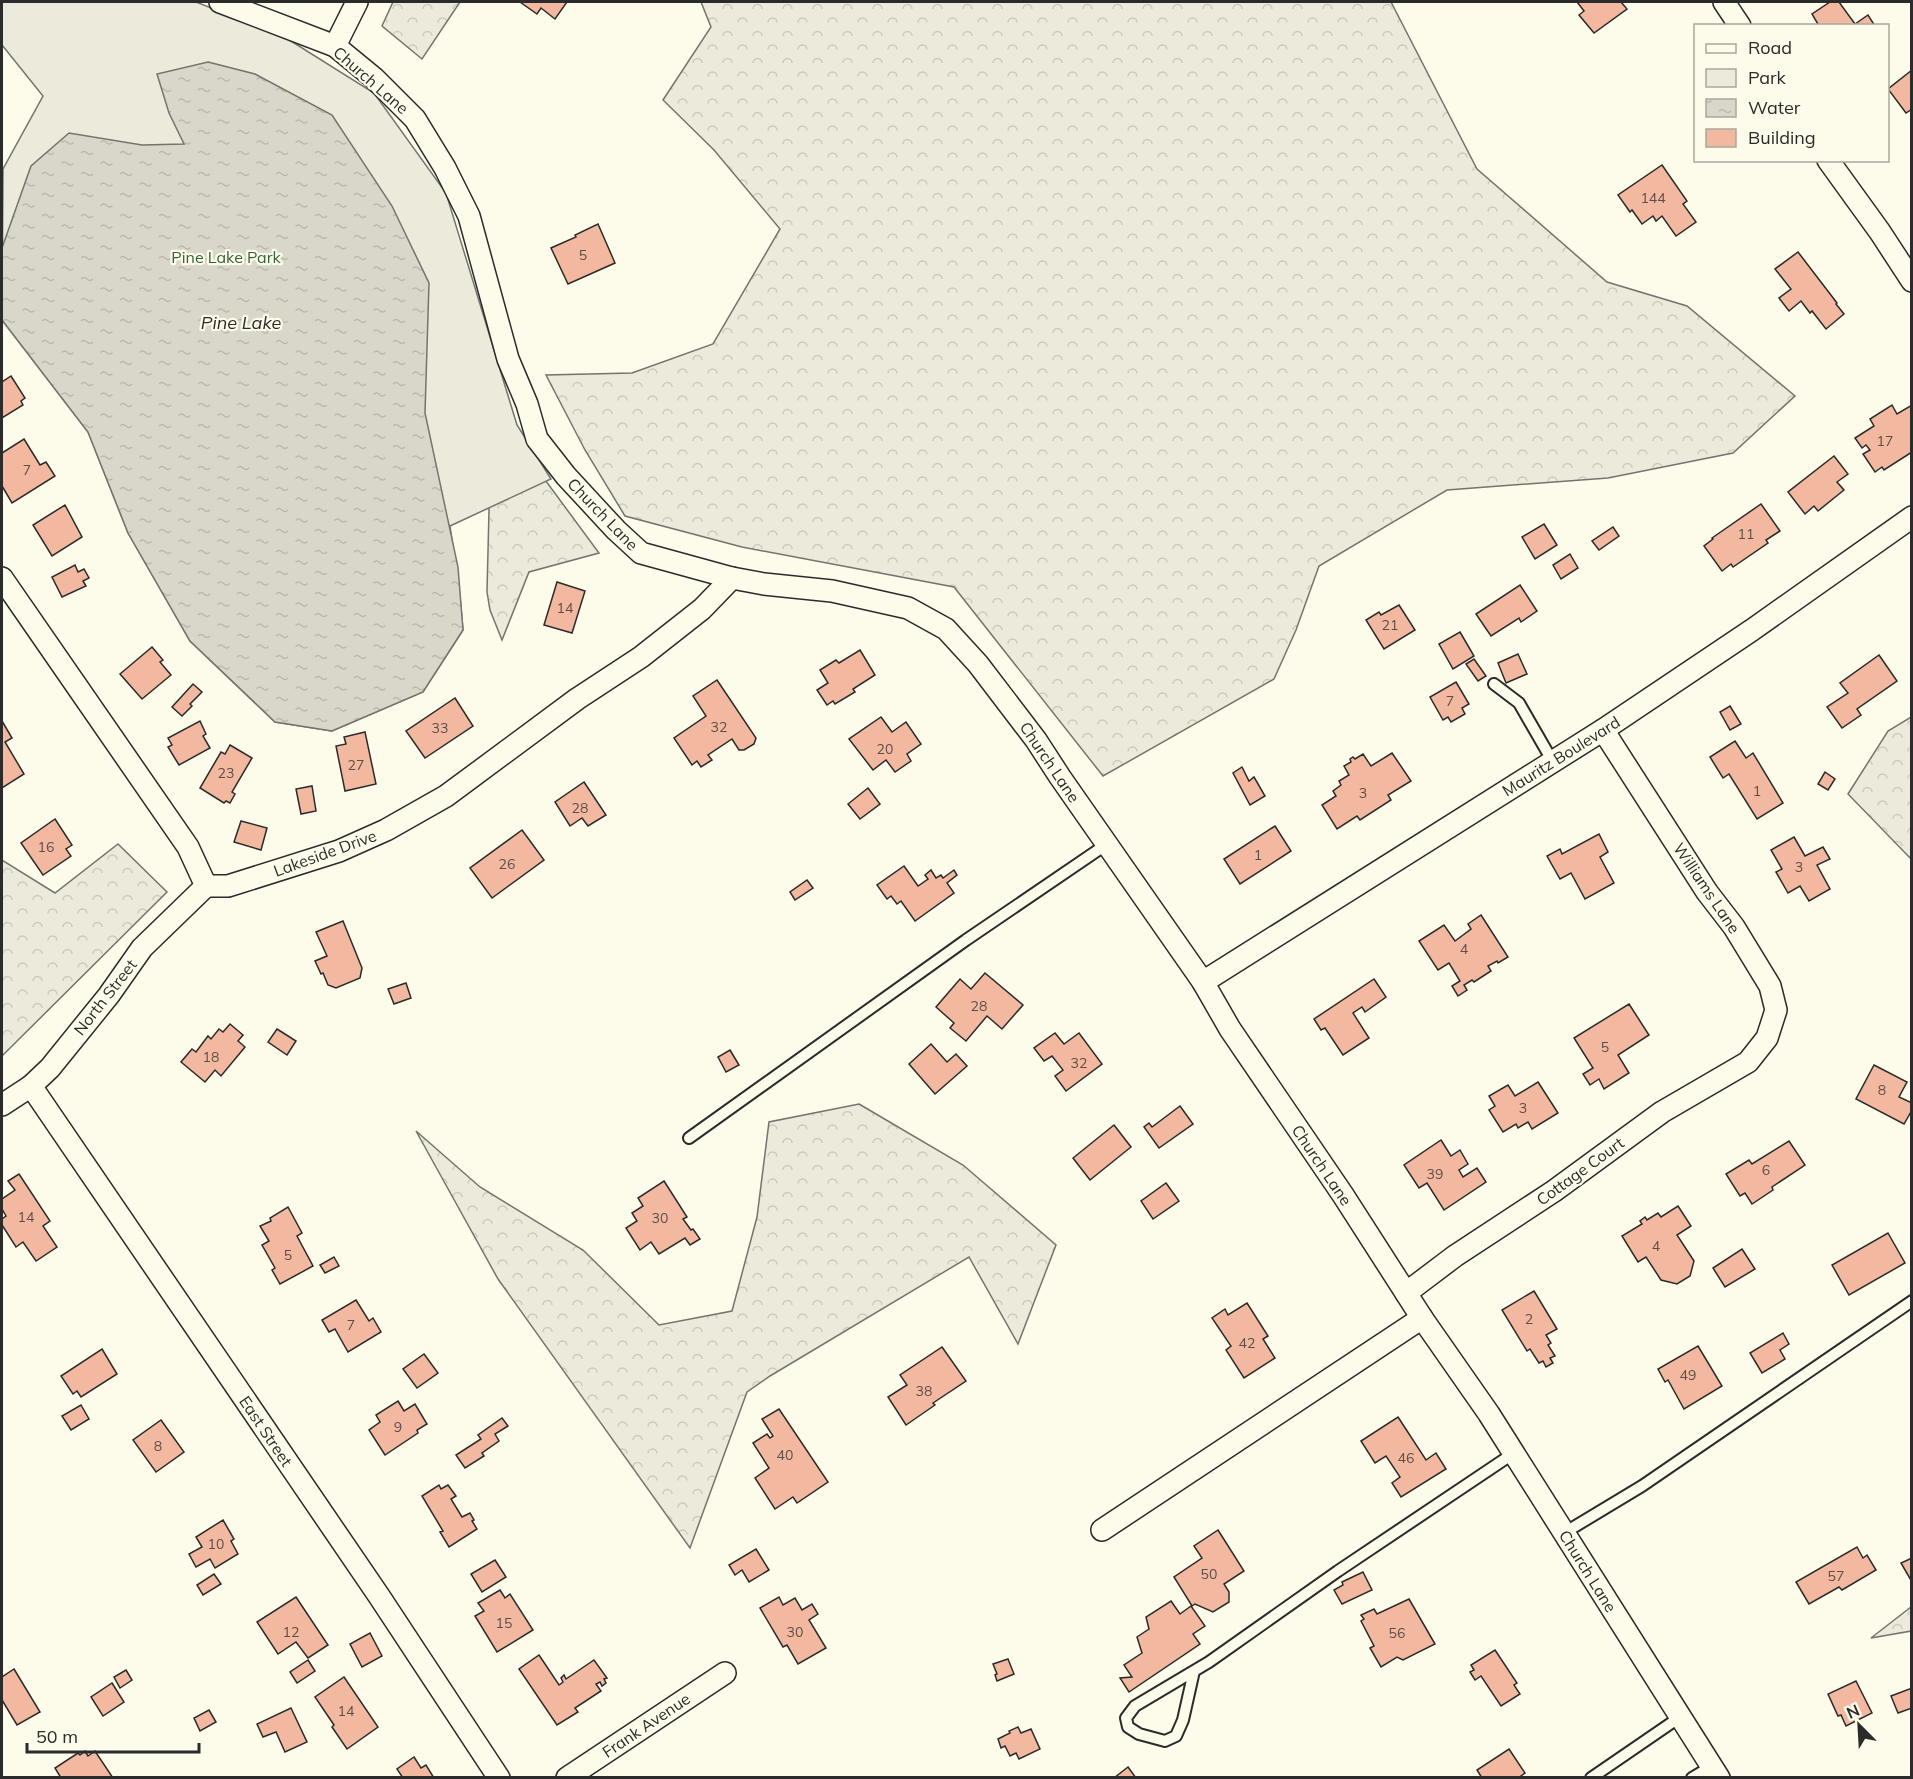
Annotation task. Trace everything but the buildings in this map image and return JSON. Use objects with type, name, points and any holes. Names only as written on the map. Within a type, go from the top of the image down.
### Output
[{"type":"street","name":"Church Lane","points":[[220,2],[335,46],[374,78],[415,119],[446,168],[469,216],[508,358],[527,404],[537,439],[566,476],[616,530],[641,553],[732,578],[764,584],[832,591],[908,608],[946,629],[978,664],[1036,740],[1203,981],[1230,1029],[1338,1188],[1422,1318],[1489,1414],[1715,1772]]},
{"type":"street","points":[[335,46],[357,2]]},
{"type":"street","points":[[1724,2],[1739,24]]},
{"type":"street","points":[[1829,162],[1880,232],[1911,281]]},
{"type":"street","name":"Mauritz Boulevard","points":[[1203,981],[1603,730],[1752,630],[1911,517]]},
{"type":"street","points":[[2,578],[188,847],[206,886]]},
{"type":"street","name":"Lakeside Drive","points":[[206,886],[228,886],[339,851],[387,830],[446,796],[578,699],[642,657],[702,609],[732,578]]},
{"type":"street","name":"Williams Lane","points":[[1603,730],[1707,892],[1734,927],[1770,986],[1776,1010],[1767,1038],[1756,1052]]},
{"type":"street","name":"North Street","points":[[2,1105],[31,1086],[50,1068],[109,995],[142,948],[206,886]]},
{"type":"street","name":"Cottage Court","points":[[1406,1293],[1455,1256],[1554,1191],[1662,1112],[1748,1062],[1756,1052]]},
{"type":"street","name":"East Street","points":[[31,1086],[379,1596],[499,1778]]},
{"type":"street","points":[[1102,1530],[1422,1318]]},
{"type":"street","name":"Frank Avenue","points":[[567,1778],[725,1672]]},
{"type":"lane","points":[[1494,684],[1519,703],[1553,762]]},
{"type":"lane","points":[[689,1138],[938,959],[1107,844]]},
{"type":"lane","points":[[1564,1533],[1642,1486],[1911,1301]]},
{"type":"lane","points":[[1194,1671],[1183,1720],[1176,1736],[1165,1741],[1139,1734],[1128,1727],[1126,1718],[1135,1706],[1194,1671],[1514,1453]]},
{"type":"lane","points":[[1591,1778],[1680,1717]]},
{"type":"lane","points":[[1692,1778],[1715,1772]]},
{"type":"green space","name":"Pine Lake","points":[[2,2],[196,2],[283,36],[374,93],[446,193],[517,425],[551,479],[450,526],[463,630],[423,692],[332,731],[275,722],[190,641],[128,533],[88,432],[2,320],[3,169],[43,96],[2,45]]},
{"type":"green space","points":[[393,2],[460,2],[422,59],[382,26]]},
{"type":"green space","points":[[701,2],[1391,2],[1477,169],[1607,282],[1687,306],[1795,396],[1733,453],[1608,478],[1447,490],[1319,566],[1296,630],[1274,679],[1103,776],[954,587],[742,547],[625,516],[585,450],[546,375],[632,373],[713,344],[780,229],[714,150],[663,100],[711,27]]},
{"type":"green space","points":[[523,450],[599,553],[529,572],[502,640],[490,610],[487,592],[490,470]]},
{"type":"green space","points":[[1911,717],[1911,859],[1848,794],[1888,731]]},
{"type":"green space","points":[[118,844],[167,892],[2,1056],[2,860],[55,893]]},
{"type":"green space","points":[[859,1104],[963,1165],[1056,1245],[1018,1344],[969,1257],[747,1392],[690,1548],[498,1279],[416,1131],[480,1187],[583,1250],[659,1325],[732,1311],[757,1217],[769,1122]]},
{"type":"green space","points":[[1911,1607],[1911,1631],[1871,1638]]},
{"type":"water","name":"Pine Lake","points":[[208,62],[255,74],[332,115],[392,206],[429,283],[425,413],[458,567],[463,630],[423,692],[332,731],[275,722],[190,641],[128,533],[88,432],[2,320],[2,248],[31,166],[69,133],[142,145],[184,144],[169,113],[157,74]]},
{"type":"park label","name":"Pine Lake Park","points":[[226,257]]}]
